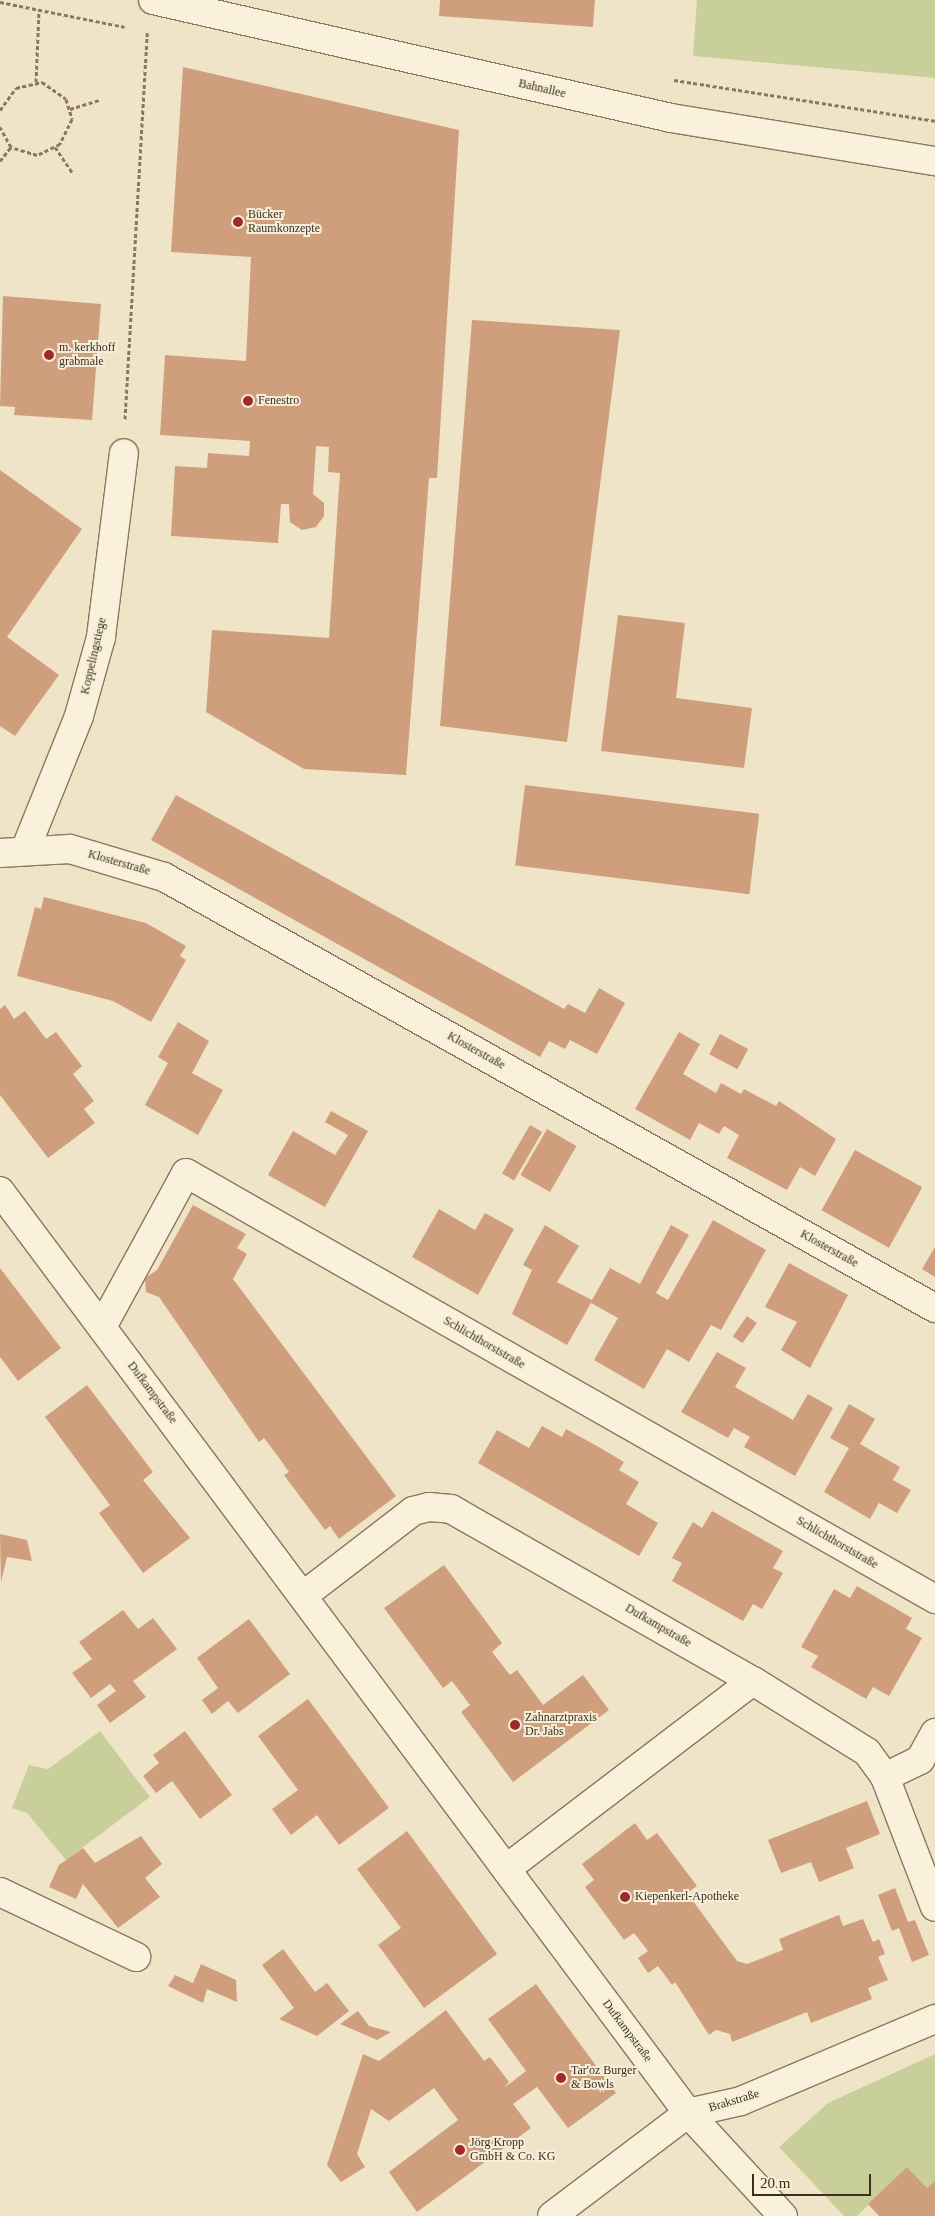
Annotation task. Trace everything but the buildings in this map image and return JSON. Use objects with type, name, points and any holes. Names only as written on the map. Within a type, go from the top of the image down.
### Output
[{"type":"street","name":"Bahnallee","points":[[153,0],[671,118],[935,161]]},
{"type":"street","name":"Koppelingstiege","points":[[13,851],[80,716],[101,637],[124,453]]},
{"type":"street","name":"Klosterstraße","points":[[13,851],[70,849],[110,857],[164,877],[935,1308]]},
{"type":"street","name":"Schlichthorststraße","points":[[102,1326],[186,1173],[935,1599]]},
{"type":"street","name":"Dufkampstraße","points":[[0,1190],[304,1595],[688,2114],[783,2216]]},
{"type":"street","name":"Dufkampstraße","points":[[304,1595],[413,1512],[429,1506],[451,1509],[753,1681],[867,1752],[885,1777],[935,1907]]},
{"type":"street","points":[[506,1869],[753,1681]]},
{"type":"street","points":[[885,1777],[920,1760],[935,1733]]},
{"type":"street","points":[[0,1892],[136,1957]]},
{"type":"street","name":"Brakstraße","points":[[552,2216],[688,2114],[741,2101],[935,2019]]},
{"type":"path","points":[[0,2],[125,27]]},
{"type":"path","points":[[36,82],[39,10]]},
{"type":"path","points":[[124,453],[147,30]]},
{"type":"path","points":[[665,79],[935,121]]},
{"type":"path","points":[[0,110],[1,104],[16,88],[36,82],[54,88],[70,109],[70,131],[55,147],[36,155],[12,146],[0,127]]},
{"type":"path","points":[[70,109],[100,100]]},
{"type":"path","points":[[0,161],[12,146]]},
{"type":"path","points":[[55,147],[73,174]]},
{"type":"green space","points":[[697,0],[935,0],[935,78],[693,56]]},
{"type":"green space","points":[[100,1731],[150,1797],[66,1860],[27,1813],[12,1808],[29,1765],[48,1769]]},
{"type":"green space","points":[[935,2054],[935,2181],[927,2188],[907,2167],[857,2216],[844,2216],[779,2147],[828,2103]]},
{"type":"place","name":"Bücker Raumkonzepte","points":[[238,222]]},
{"type":"place","name":"m. kerkhoff grabmale","points":[[49,355]]},
{"type":"place","name":"Fenestro","points":[[248,401]]},
{"type":"place","name":"Zahnarztpraxis Dr. Jabs","points":[[515,1725]]},
{"type":"place","name":"Kiepenkerl-Apotheke","points":[[625,1897]]},
{"type":"place","name":"Tar'oz Burger & Bowls","points":[[561,2078]]},
{"type":"place","name":"Jörg Kropp GmbH & Co. KG","points":[[460,2150]]}]
